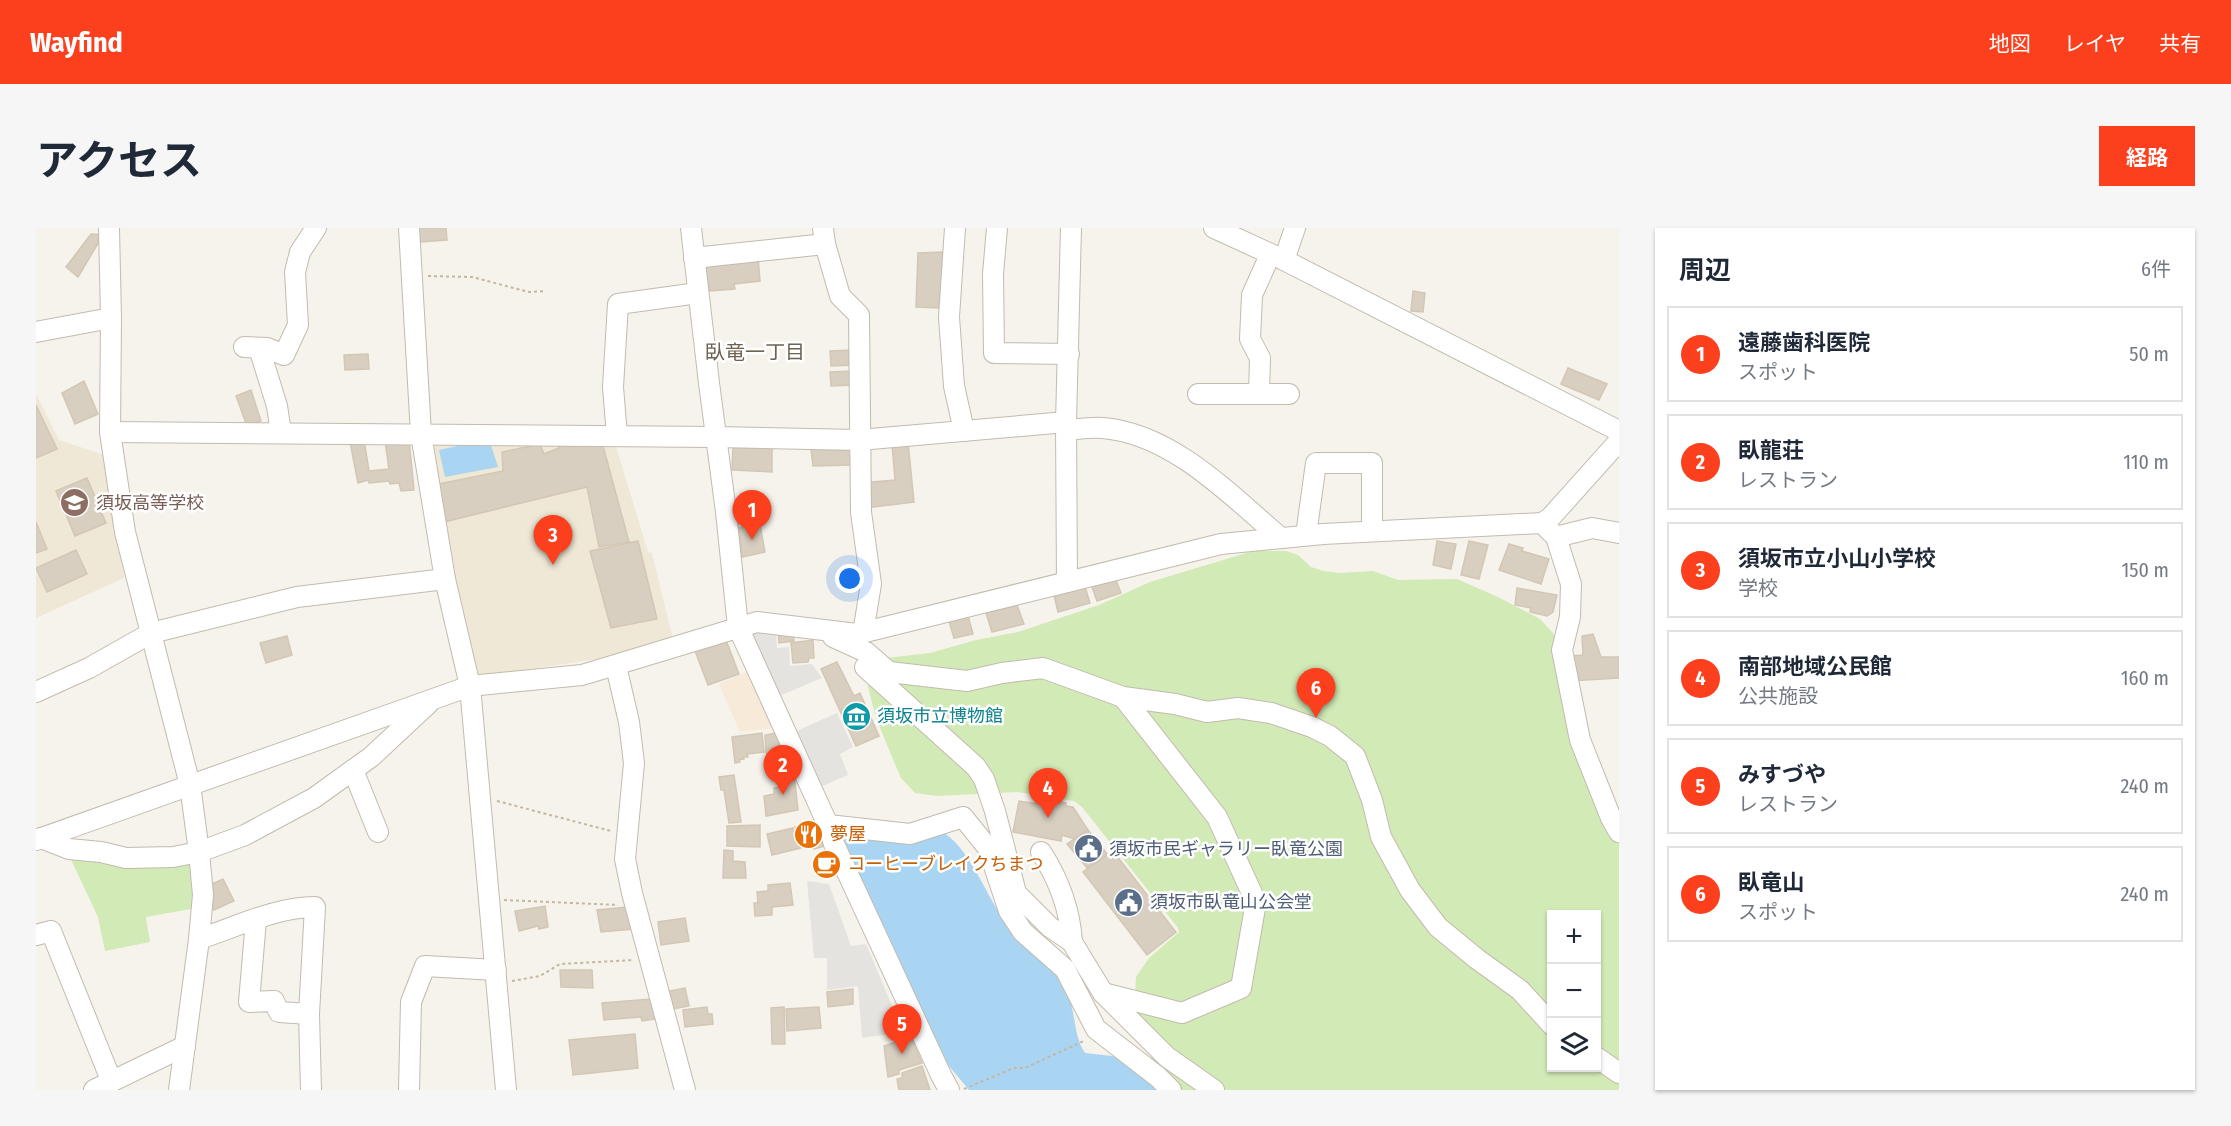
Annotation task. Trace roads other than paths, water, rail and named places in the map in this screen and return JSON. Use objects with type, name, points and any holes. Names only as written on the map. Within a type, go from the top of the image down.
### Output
[{"type":"street","points":[[109,228],[110,432],[125,532],[190,785],[203,895],[200,939],[179,1090]]},
{"type":"street","points":[[281,433],[277,406],[252,347],[267,348],[284,354],[298,325],[295,272],[300,252],[316,228]]},
{"type":"street","points":[[409,228],[421,434],[445,579],[470,686],[506,1090]]},
{"type":"street","points":[[691,228],[738,627],[828,825],[834,844],[866,915],[957,1089]]},
{"type":"street","points":[[955,228],[949,317],[954,386],[964,431]]},
{"type":"street","points":[[997,228],[993,274],[994,352],[1069,354]]},
{"type":"street","points":[[1067,582],[1066,426],[1071,228]]},
{"type":"street","points":[[1214,228],[1619,431]]},
{"type":"street","points":[[1259,394],[1260,358],[1250,339],[1252,295],[1295,228]]},
{"type":"street","points":[[694,258],[824,236],[840,296],[858,315],[861,512],[871,584],[863,633]]},
{"type":"street","points":[[617,436],[613,387],[618,304],[698,293]]},
{"type":"street","points":[[36,332],[111,318]]},
{"type":"street","points":[[1198,394],[1289,394]]},
{"type":"street","points":[[110,432],[859,440],[964,431],[1066,426],[1102,428],[1124,432],[1181,455],[1281,538]]},
{"type":"street","points":[[1619,441],[1550,518],[1549,530],[1571,584],[1570,617],[1562,650],[1580,740],[1611,818],[1619,832]]},
{"type":"street","points":[[1306,535],[1316,463],[1372,463],[1372,531]]},
{"type":"street","points":[[38,839],[470,686],[582,675],[757,622],[825,632],[857,634],[1221,544],[1306,535],[1372,531],[1592,528],[1619,533]]},
{"type":"street","points":[[36,692],[90,668],[151,633],[297,597],[445,579]]},
{"type":"street","points":[[825,632],[867,652],[889,672],[967,681],[1002,673],[1043,668],[1123,697],[1175,704],[1207,712],[1238,708],[1271,713],[1312,727],[1330,736],[1355,756],[1372,800],[1381,837],[1410,890],[1437,927],[1520,990],[1547,1020]]},
{"type":"street","points":[[825,632],[976,767],[984,779],[995,811],[1016,893],[1050,927],[1072,942],[1103,993],[1167,1057],[1214,1090]]},
{"type":"street","points":[[616,666],[629,722],[634,763],[625,860],[685,1090]]},
{"type":"street","points":[[1103,993],[1182,1013],[1241,988],[1256,902],[1217,817],[1123,697]]},
{"type":"street","points":[[38,839],[69,849],[101,852],[126,858],[173,857],[199,852],[245,835],[314,798],[371,758],[434,698]]},
{"type":"street","points":[[353,770],[378,832]]},
{"type":"street","points":[[828,825],[910,834],[963,817],[988,848],[1009,911],[1023,932],[1065,969],[1091,1035],[1158,1077],[1171,1090]]},
{"type":"street","points":[[1041,852],[1055,874],[1071,920],[1072,942]]},
{"type":"street","points":[[200,939],[294,907],[315,908],[309,1014],[311,1090]]},
{"type":"street","points":[[256,920],[249,1002],[274,1001],[279,1012],[309,1014]]},
{"type":"street","points":[[36,935],[51,931],[102,1085],[185,1046]]},
{"type":"street","points":[[410,1090],[411,1002],[425,966],[496,977]]},
{"type":"street","points":[[1091,1035],[1103,993]]},
{"type":"street","points":[[1601,1060],[1619,1073]]},
{"type":"water","points":[[489,439],[498,467],[445,477],[439,450]]},
{"type":"water","points":[[944,833],[954,841],[970,862],[1006,923],[1062,983],[1070,1000],[1078,1039],[1085,1053],[1112,1056],[1124,1061],[1162,1090],[969,1090],[949,1066],[938,1046],[844,841],[847,836]]},
{"type":"place","name":"須坂高等学校","points":[[75,503]]},
{"type":"place","name":"遠藤歯科医院","points":[[752,540]]},
{"type":"place","name":"須坂市立小山小学校","points":[[553,565]]},
{"type":"place","name":"須坂市立博物館","points":[[856,716]]},
{"type":"place","name":"臥竜山","points":[[1316,718]]},
{"type":"place","name":"臥龍荘","points":[[783,795]]},
{"type":"place","name":"南部地域公民館","points":[[1048,818]]},
{"type":"place","name":"夢屋","points":[[809,834]]},
{"type":"place","name":"須坂市民ギャラリー臥竜公園","points":[[1088,849]]},
{"type":"place","name":"コーヒーブレイクちまつ","points":[[826,864]]},
{"type":"place","name":"須坂市臥竜山公会堂","points":[[1129,902]]},
{"type":"place","name":"みすづや","points":[[902,1054]]},
{"type":"district","name":"臥竜一丁目","points":[[755,352]]}]
